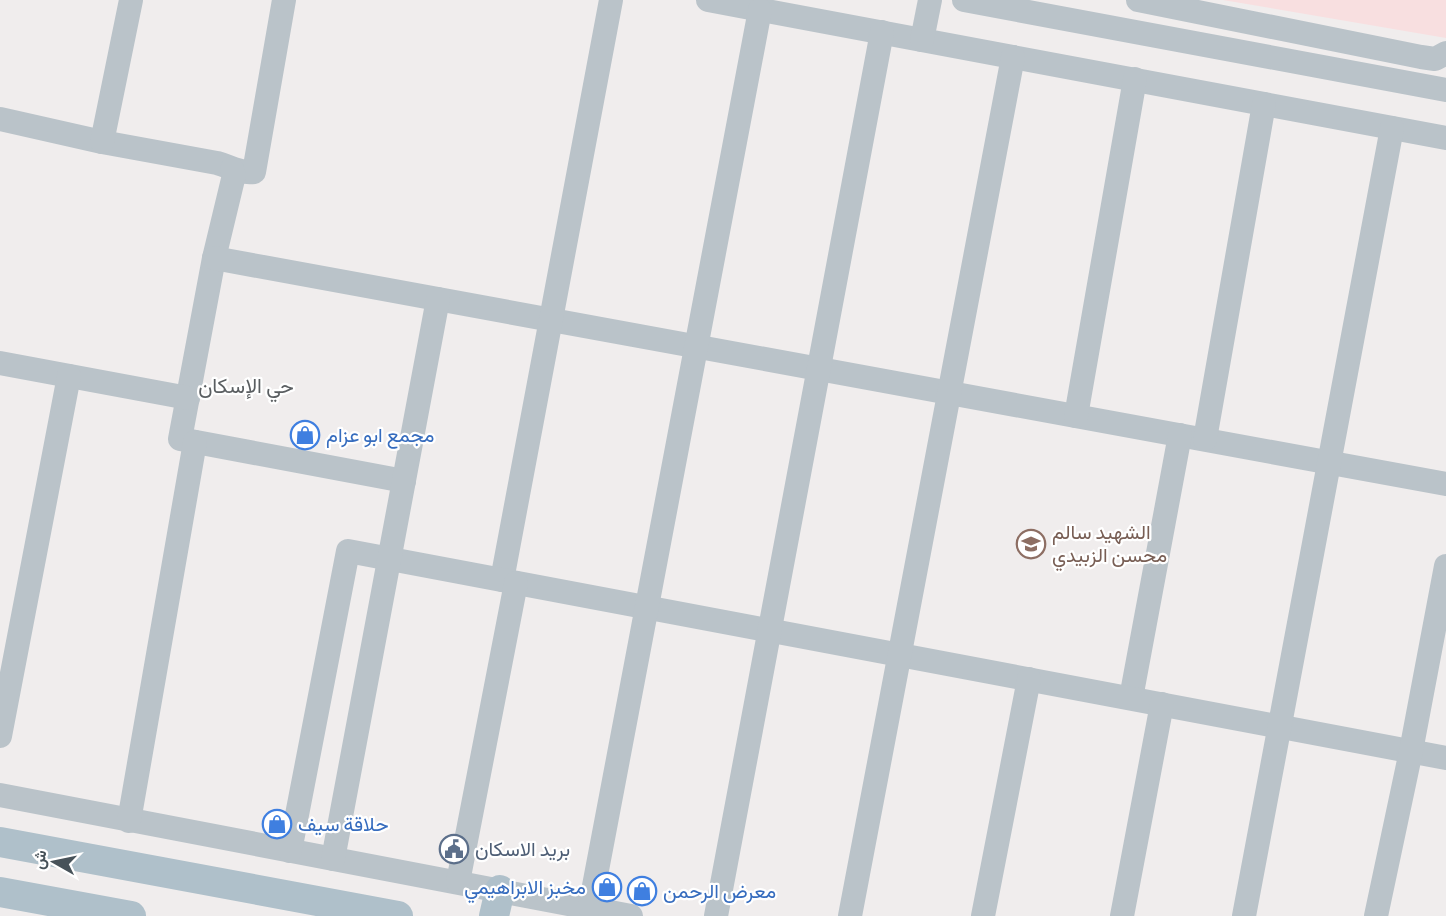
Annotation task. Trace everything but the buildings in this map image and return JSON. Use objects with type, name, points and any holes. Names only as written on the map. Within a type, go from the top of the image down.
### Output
[{"type":"main road","points":[[0,842],[398,916]]},
{"type":"main road","points":[[0,892],[130,916]]},
{"type":"street","points":[[102,142],[131,0]]},
{"type":"street","points":[[0,119],[102,142],[217,163],[232,170],[249,173],[255,169],[284,0]]},
{"type":"street","points":[[458,882],[551,319],[611,0]]},
{"type":"street","points":[[708,0],[1446,138]]},
{"type":"street","points":[[922,40],[930,0]]},
{"type":"street","points":[[964,0],[1446,90]]},
{"type":"street","points":[[1138,0],[1215,8],[1421,57],[1435,59],[1446,53]]},
{"type":"street","points":[[590,908],[760,10]]},
{"type":"street","points":[[716,916],[882,32]]},
{"type":"street","points":[[850,916],[1012,57]]},
{"type":"street","points":[[1076,416],[1135,80]]},
{"type":"street","points":[[1205,440],[1264,104]]},
{"type":"street","points":[[1244,916],[1392,128]]},
{"type":"street","points":[[232,170],[234,175],[214,258],[180,439],[404,481]]},
{"type":"street","points":[[214,258],[1446,484]]},
{"type":"street","points":[[333,860],[438,299]]},
{"type":"street","points":[[0,363],[188,398]]},
{"type":"street","points":[[0,736],[69,376]]},
{"type":"street","points":[[1131,698],[1180,435]]},
{"type":"street","points":[[129,821],[195,442]]},
{"type":"street","points":[[290,850],[348,551],[1446,758]]},
{"type":"street","points":[[1376,916],[1411,751],[1446,566]]},
{"type":"street","points":[[983,916],[1029,679]]},
{"type":"street","points":[[1122,916],[1162,704]]},
{"type":"street","points":[[0,795],[458,882],[497,903],[590,908],[631,916]]},
{"type":"shaded area","points":[[1223,0],[1446,0],[1446,38]]},
{"type":"place","name":"مجمع ابو عزام","points":[[305,435]]},
{"type":"place","name":"الشهيد سالم محسن الزبيدي","points":[[1031,544]]},
{"type":"place","name":"حلاقة سيف","points":[[277,824]]},
{"type":"place","name":"بريد الاسكان","points":[[454,849]]},
{"type":"place","name":"مخبز الابراهيمي","points":[[607,887]]},
{"type":"place","name":"معرض الرحمن","points":[[642,891]]},
{"type":"district","name":"حي الإسكان","points":[[246,386]]}]
